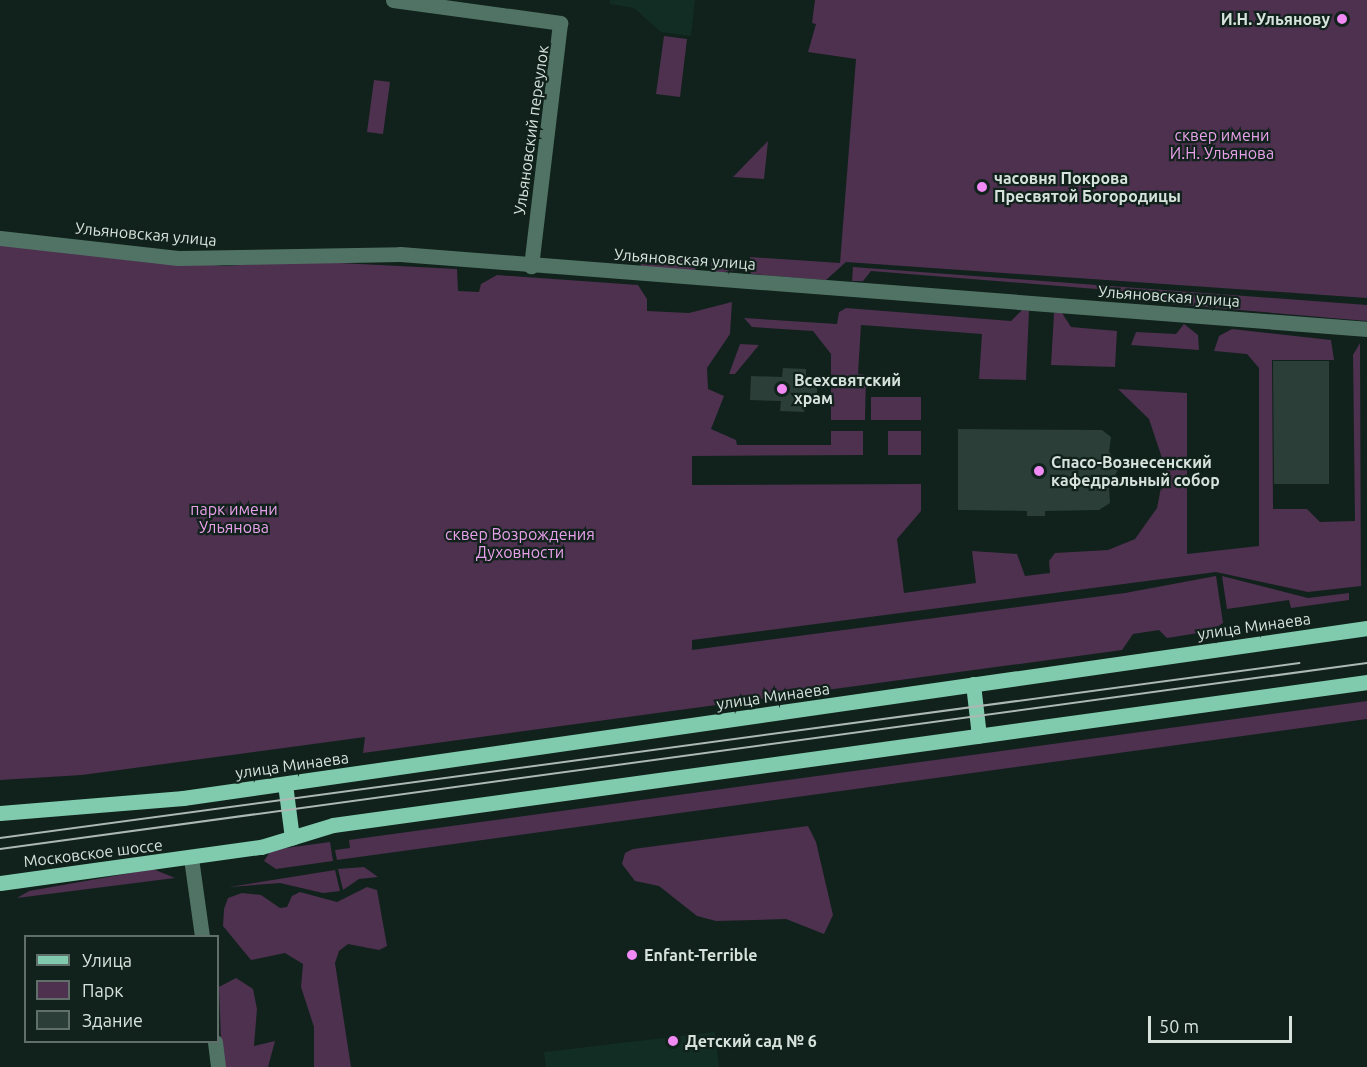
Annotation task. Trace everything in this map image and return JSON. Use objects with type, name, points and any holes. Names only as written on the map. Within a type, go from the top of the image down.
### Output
[{"type":"main road","name":"улица Минаева","points":[[0,813],[183,798],[1367,628]]},
{"type":"main road","points":[[191,858],[292,838],[333,825],[1367,682]]},
{"type":"main road","points":[[973,684],[979,736]]},
{"type":"main road","points":[[285,784],[292,838]]},
{"type":"main road","name":"Московское шоссе","points":[[0,883],[191,858]]},
{"type":"street","name":"Ульяновский переулок","points":[[393,0],[560,23],[531,266]]},
{"type":"street","name":"Ульяновская улица","points":[[0,238],[178,258],[400,254],[531,266],[1367,329]]},
{"type":"street","points":[[191,858],[202,935]]},
{"type":"street","points":[[215,1043],[218,1067]]},
{"type":"shaded area","points":[[610,0],[695,0],[691,36],[661,32],[634,8],[610,4]]},
{"type":"shaded area","name":"Детский сад № 6","points":[[715,1032],[719,1067],[546,1067],[544,1052]]},
{"type":"green space","name":"сквер имени И.Н. Ульянова","points":[[815,0],[1367,0],[1367,298],[846,262],[826,280],[751,274],[750,257],[840,263],[856,59],[808,52],[816,24],[812,23]]},
{"type":"green space","points":[[664,36],[687,39],[680,97],[656,94]]},
{"type":"green space","points":[[374,80],[390,82],[383,134],[367,132]]},
{"type":"green space","points":[[768,141],[764,179],[733,177]]},
{"type":"green space","name":"парк имени Ульянова","points":[[0,245],[224,266],[301,261],[457,269],[458,291],[479,292],[481,284],[497,275],[638,285],[647,299],[647,311],[689,313],[732,302],[730,334],[707,368],[708,389],[724,396],[711,429],[736,440],[737,445],[831,445],[831,431],[863,431],[863,455],[692,456],[692,485],[921,484],[921,511],[897,539],[904,593],[976,583],[972,551],[1017,554],[1025,576],[1050,573],[1049,561],[1055,553],[1108,550],[1135,539],[1157,508],[1165,467],[1149,419],[1118,389],[1187,393],[1187,554],[1259,546],[1259,368],[1247,354],[1214,351],[1219,336],[1232,329],[1331,340],[1334,360],[1272,360],[1273,509],[1307,509],[1320,522],[1355,521],[1353,355],[1360,343],[1361,586],[1308,592],[1216,572],[692,640],[692,650],[1125,593],[1216,576],[1223,623],[1211,631],[1167,638],[1159,630],[1133,634],[1122,650],[363,753],[365,737],[82,775],[0,780]]},
{"type":"green space","points":[[640,255],[696,261],[695,273],[641,267]]},
{"type":"green space","points":[[711,257],[738,258],[737,270],[711,274]]},
{"type":"green space","points":[[853,267],[1367,305],[1367,321],[1170,304],[1158,294],[871,271],[863,281],[852,281]]},
{"type":"green space","points":[[846,308],[1011,321],[1022,310],[1029,311],[1026,380],[979,379],[982,334],[861,325],[858,374],[866,375],[865,420],[831,420],[831,354],[813,331],[752,327],[744,318],[837,324],[839,312]]},
{"type":"green space","points":[[1054,313],[1062,313],[1071,327],[1117,331],[1115,367],[1051,365]]},
{"type":"green space","points":[[1184,324],[1198,335],[1199,350],[1131,345],[1136,332],[1176,334]]},
{"type":"green space","points":[[740,344],[759,345],[735,374],[729,374]]},
{"type":"green space","points":[[871,397],[921,397],[921,420],[871,420]]},
{"type":"green space","points":[[888,431],[921,431],[921,455],[888,455]]},
{"type":"green space","points":[[1222,576],[1308,598],[1349,593],[1349,600],[1291,608],[1289,600],[1227,609]]},
{"type":"green space","points":[[1367,701],[1367,719],[337,860],[335,850],[350,848],[349,840]]},
{"type":"green space","points":[[808,826],[816,842],[833,915],[824,934],[786,919],[716,921],[697,916],[659,886],[635,881],[622,864],[625,853],[633,849]]},
{"type":"green space","points":[[330,842],[333,861],[276,869],[264,861],[271,850]]},
{"type":"green space","points":[[364,867],[378,877],[359,879],[343,890],[338,869]]},
{"type":"green space","points":[[153,869],[175,878],[17,898],[29,891]]},
{"type":"green space","points":[[335,870],[340,891],[323,893],[280,883],[229,887]]},
{"type":"green space","points":[[367,887],[377,890],[387,946],[379,950],[348,944],[339,951],[335,963],[351,1067],[314,1067],[314,1027],[301,987],[303,964],[285,953],[251,960],[223,926],[224,909],[228,898],[242,893],[261,895],[280,908],[287,907],[292,896],[300,892],[337,902]]},
{"type":"green space","points":[[236,978],[253,989],[257,1009],[254,1046],[275,1041],[268,1067],[222,1067],[219,987]]},
{"type":"building","points":[[1273,361],[1329,361],[1329,484],[1274,484]]},
{"type":"building","name":"Всехсвятский храм","points":[[783,368],[806,369],[806,379],[818,379],[816,403],[805,403],[804,412],[780,411],[781,401],[750,400],[751,376],[782,377]]},
{"type":"building","name":"Спасо-Вознесенский кафедральный собор","points":[[958,429],[1102,430],[1111,437],[1109,452],[1120,466],[1109,487],[1110,503],[1099,510],[1045,511],[1045,516],[1027,516],[1027,511],[958,510]]},
{"type":"tram line","points":[[0,838],[1299,663]]},
{"type":"tram line","points":[[0,849],[1367,663]]},
{"type":"place","name":"И.Н. Ульянову","points":[[1342,19]]},
{"type":"place","name":"часовня Покрова Пресвятой Богородицы","points":[[982,187]]},
{"type":"place","name":"Всехсвятский храм","points":[[782,389]]},
{"type":"place","name":"Спасо-Вознесенский кафедральный собор","points":[[1039,471]]},
{"type":"place","name":"Enfant-Terrible","points":[[632,955]]},
{"type":"place","name":"Детский сад № 6","points":[[673,1041]]},
{"type":"park label","name":"сквер Возрождения Духовности","points":[[520,543]]}]
